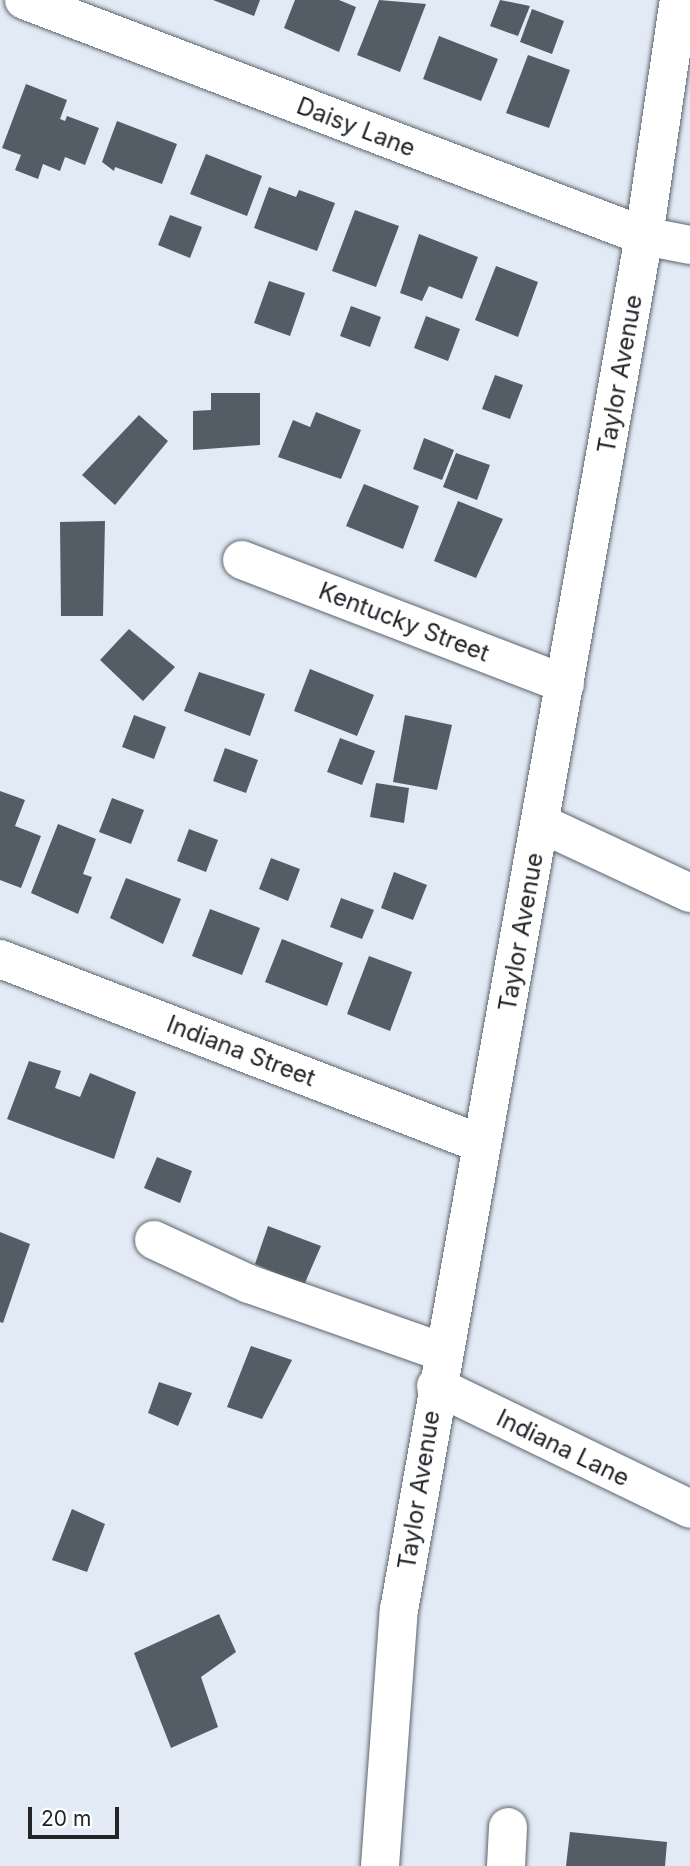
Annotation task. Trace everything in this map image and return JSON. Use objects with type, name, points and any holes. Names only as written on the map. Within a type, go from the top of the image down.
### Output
[{"type":"street","name":"Daisy Lane","points":[[24,0],[644,236],[690,245]]},
{"type":"street","name":"Taylor Avenue","points":[[380,1866],[399,1610],[439,1369],[482,1144],[644,236],[680,0]]},
{"type":"street","name":"Kentucky Street","points":[[242,561],[565,684]]},
{"type":"street","points":[[540,823],[690,893]]},
{"type":"street","name":"Indiana Street","points":[[0,959],[482,1144]]},
{"type":"street","name":"Indiana Lane","points":[[154,1240],[439,1369],[690,1509]]},
{"type":"street","points":[[506,1866],[508,1827]]},
{"type":"building","points":[[213,0],[260,0],[254,16]]},
{"type":"building","points":[[295,0],[339,0],[356,7],[339,52],[284,28]]},
{"type":"building","points":[[379,0],[426,4],[400,72],[357,55]]},
{"type":"building","points":[[500,0],[530,6],[518,36],[490,26]]},
{"type":"building","points":[[532,9],[564,21],[552,54],[520,42]]},
{"type":"building","points":[[439,36],[498,59],[481,101],[423,79]]},
{"type":"building","points":[[528,55],[570,70],[549,128],[506,113]]},
{"type":"building","points":[[26,84],[67,100],[60,119],[65,121],[67,116],[99,128],[85,165],[65,157],[60,171],[43,164],[38,179],[15,170],[21,155],[2,148]]},
{"type":"building","points":[[117,121],[177,144],[162,184],[115,167],[114,171],[102,162]]},
{"type":"building","points":[[206,154],[262,176],[247,216],[190,194]]},
{"type":"building","points":[[269,187],[296,197],[299,190],[335,203],[317,251],[254,228]]},
{"type":"building","points":[[355,210],[399,226],[376,287],[332,271]]},
{"type":"building","points":[[170,215],[202,227],[190,258],[158,245]]},
{"type":"building","points":[[419,234],[478,257],[462,299],[429,286],[422,301],[400,293]]},
{"type":"building","points":[[496,266],[538,282],[518,337],[475,320]]},
{"type":"building","points":[[269,281],[305,293],[290,336],[254,323]]},
{"type":"building","points":[[351,306],[381,317],[370,347],[340,336]]},
{"type":"building","points":[[426,316],[460,329],[448,361],[414,348]]},
{"type":"building","points":[[495,375],[523,385],[510,419],[482,409]]},
{"type":"building","points":[[211,393],[260,393],[260,445],[193,450],[193,411],[211,410]]},
{"type":"building","points":[[316,412],[361,430],[341,479],[278,457],[293,420],[310,427]]},
{"type":"building","points":[[139,415],[168,441],[115,505],[82,475]]},
{"type":"building","points":[[424,438],[454,450],[442,480],[413,469]]},
{"type":"building","points":[[456,453],[490,465],[477,500],[443,487]]},
{"type":"building","points":[[364,484],[419,506],[403,549],[346,526]]},
{"type":"building","points":[[458,501],[503,519],[476,578],[434,561]]},
{"type":"building","points":[[105,521],[103,616],[61,616],[60,522]]},
{"type":"building","points":[[129,629],[175,667],[143,701],[100,660]]},
{"type":"building","points":[[310,669],[374,695],[357,736],[294,711]]},
{"type":"building","points":[[199,672],[265,694],[250,736],[184,711]]},
{"type":"building","points":[[134,715],[166,727],[154,759],[122,747]]},
{"type":"building","points":[[405,715],[452,725],[437,790],[393,782]]},
{"type":"building","points":[[340,738],[375,751],[362,785],[327,772]]},
{"type":"building","points":[[225,748],[258,760],[246,793],[213,781]]},
{"type":"building","points":[[376,783],[409,788],[404,823],[370,817]]},
{"type":"building","points":[[0,791],[25,800],[15,826],[41,836],[21,888],[0,880]]},
{"type":"building","points":[[112,798],[144,810],[131,844],[99,832]]},
{"type":"building","points":[[58,824],[96,839],[83,874],[92,877],[78,914],[31,893]]},
{"type":"building","points":[[189,829],[218,840],[206,872],[177,861]]},
{"type":"building","points":[[271,858],[300,869],[288,901],[259,889]]},
{"type":"building","points":[[394,872],[427,885],[413,920],[381,908]]},
{"type":"building","points":[[126,878],[181,899],[163,944],[110,918]]},
{"type":"building","points":[[341,898],[374,910],[362,939],[330,927]]},
{"type":"building","points":[[210,909],[260,928],[242,975],[192,956]]},
{"type":"building","points":[[282,939],[343,963],[327,1006],[265,982]]},
{"type":"building","points":[[369,956],[412,972],[390,1031],[347,1014]]},
{"type":"building","points":[[29,1061],[61,1071],[55,1088],[80,1097],[90,1073],[136,1092],[114,1159],[7,1119]]},
{"type":"building","points":[[157,1157],[192,1171],[180,1203],[144,1188]]},
{"type":"building","points":[[268,1226],[321,1246],[304,1285],[255,1264]]},
{"type":"building","points":[[0,1232],[30,1244],[3,1323],[0,1322]]},
{"type":"building","points":[[251,1346],[292,1360],[262,1419],[227,1407]]},
{"type":"building","points":[[159,1382],[192,1393],[178,1426],[148,1413]]},
{"type":"building","points":[[72,1509],[105,1524],[87,1572],[52,1560]]},
{"type":"building","points":[[219,1614],[236,1652],[201,1677],[218,1727],[171,1748],[134,1653]]},
{"type":"building","points":[[570,1832],[667,1842],[665,1866],[566,1866]]}]
